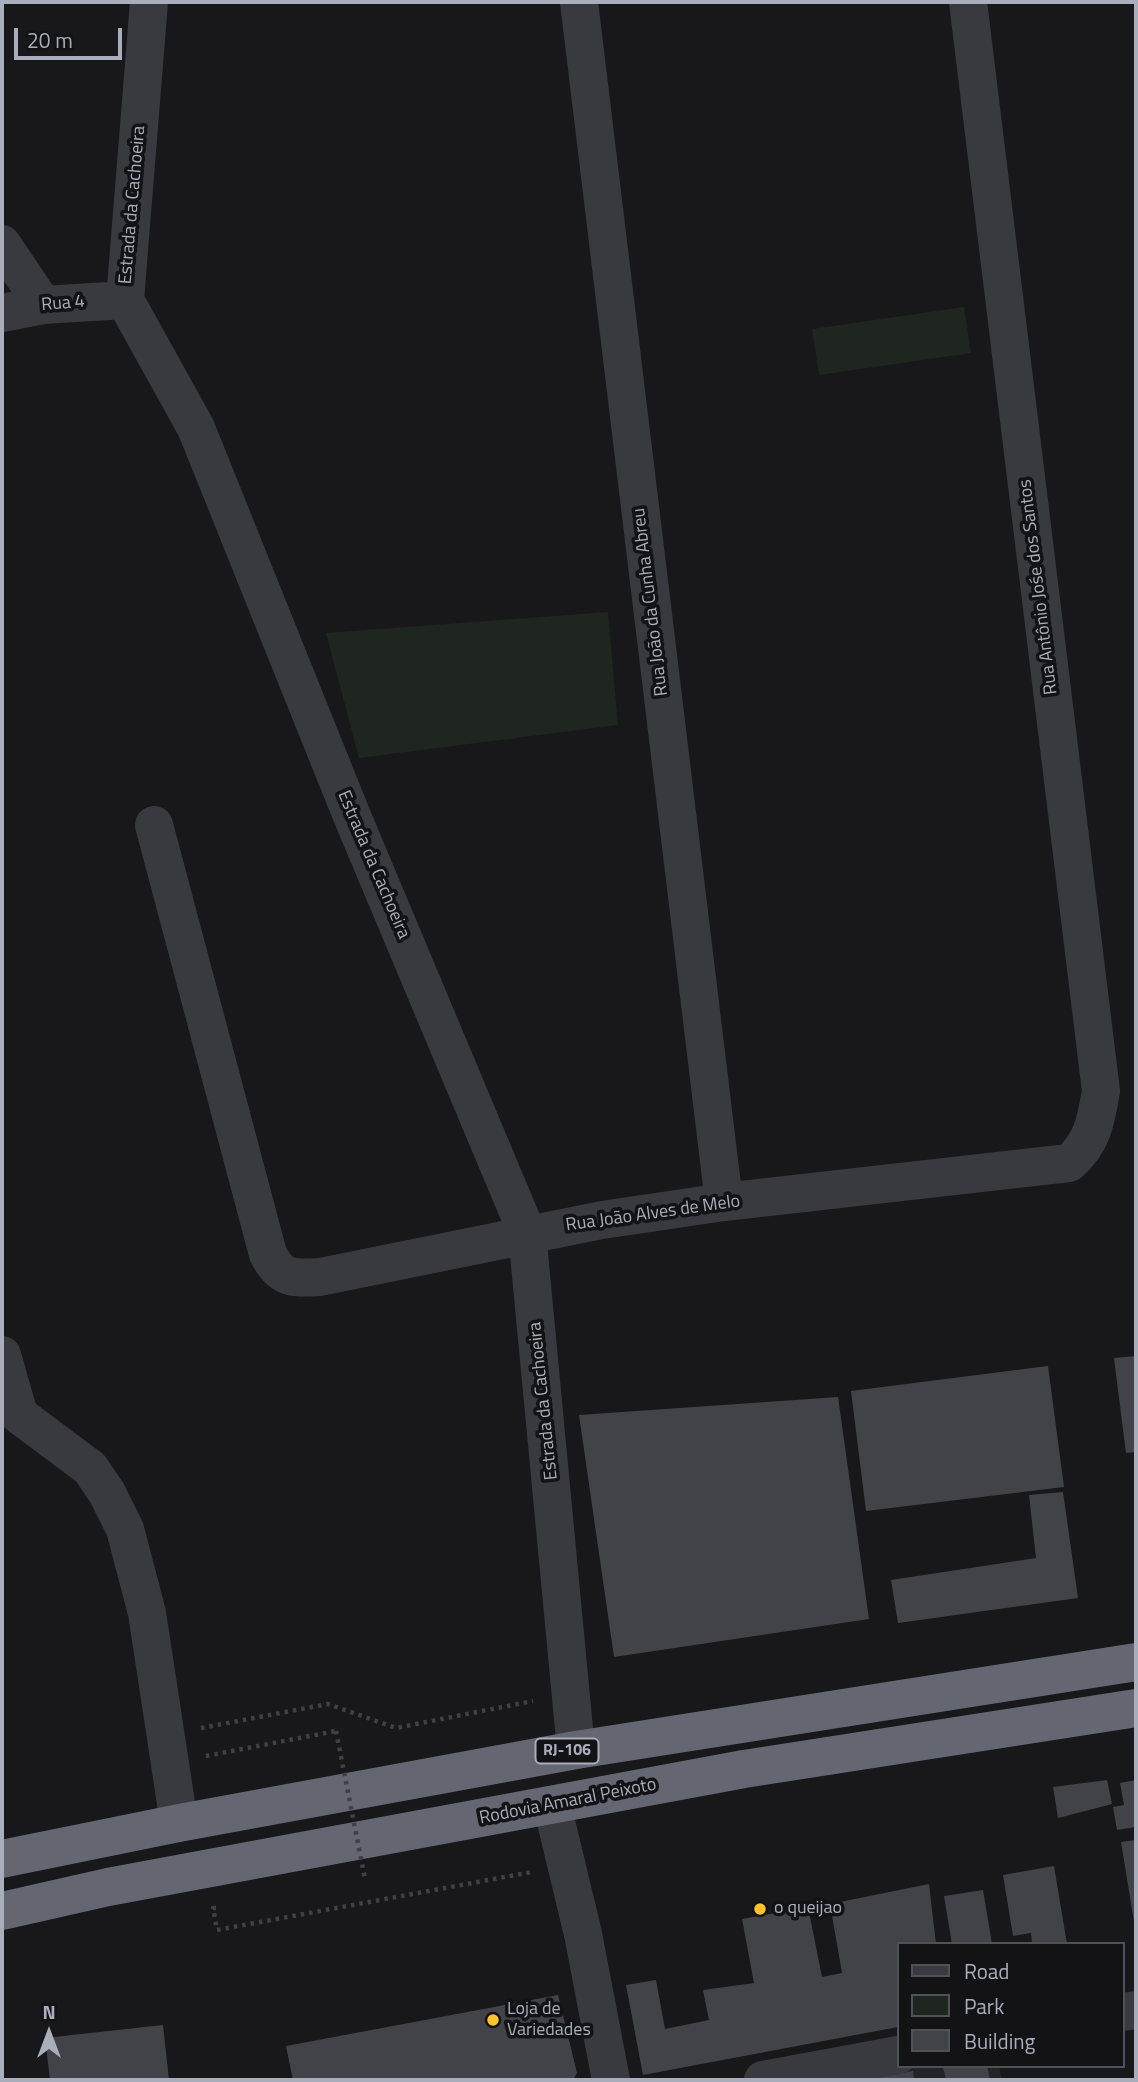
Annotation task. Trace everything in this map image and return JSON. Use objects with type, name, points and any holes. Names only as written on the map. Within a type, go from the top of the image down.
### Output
[{"type":"highway","name":"RJ-106","points":[[2,1859],[179,1823],[576,1750],[1136,1662]]},
{"type":"highway","name":"Rodovia Amaral Peixoto","points":[[2,1911],[108,1887],[744,1769],[1136,1709]]},
{"type":"street","name":"Estrada da Cachoeira","points":[[149,2],[125,300],[196,428],[352,816],[527,1233],[576,1750]]},
{"type":"street","name":"Rua João da Cunha Abreu","points":[[579,2],[724,1202]]},
{"type":"street","name":"Rua Antônio Jośe dos Santos","points":[[968,2],[1101,1091],[1094,1131],[1083,1152],[1069,1163]]},
{"type":"street","points":[[2,244],[43,305]]},
{"type":"street","name":"Rua 4","points":[[2,313],[43,305],[125,300]]},
{"type":"street","name":"Rua João Alves de Melo","points":[[154,825],[265,1238],[275,1269],[293,1278],[320,1277],[527,1233],[724,1202],[1069,1163]]},
{"type":"street","points":[[2,1355],[19,1415],[90,1468],[107,1493],[125,1529],[146,1614],[179,1823]]},
{"type":"street","points":[[552,1805],[574,1897],[611,2080]]},
{"type":"street","points":[[762,2080],[897,2055]]},
{"type":"path","points":[[195,1729],[328,1704],[396,1728],[572,1694]]},
{"type":"path","points":[[200,1757],[336,1731],[365,1879],[351,1881]]},
{"type":"path","points":[[227,1905],[214,1908],[217,1930],[544,1870],[574,1897]]},
{"type":"shaded area","points":[[897,2067],[999,2068],[1002,2080],[827,2080]]},
{"type":"green space","points":[[964,307],[971,353],[819,375],[812,329]]},
{"type":"green space","points":[[608,612],[618,725],[359,758],[326,633]]},
{"type":"building","points":[[1136,1356],[1136,1452],[1126,1453],[1114,1358]]},
{"type":"building","points":[[1048,1366],[1064,1487],[866,1511],[851,1391]]},
{"type":"building","points":[[838,1397],[869,1619],[614,1657],[579,1415]]},
{"type":"building","points":[[1063,1492],[1078,1598],[898,1623],[891,1580],[1036,1558],[1029,1495]]},
{"type":"building","points":[[1107,1780],[1112,1804],[1058,1818],[1053,1787]]},
{"type":"building","points":[[1136,1780],[1136,1827],[1117,1830],[1113,1807],[1124,1805],[1120,1783]]},
{"type":"building","points":[[1136,1840],[1136,1928],[1135,1928],[1121,1842]]},
{"type":"building","points":[[1054,1866],[1067,1942],[1032,1942],[1031,1933],[1013,1936],[1003,1875]]},
{"type":"building","points":[[929,1884],[936,1942],[897,1942],[897,2027],[643,2075],[626,1985],[656,1980],[665,2029],[709,2020],[703,1990],[754,1983],[742,1919],[808,1907],[822,1977],[842,1973],[830,1904]]},
{"type":"building","points":[[983,1890],[992,1942],[952,1942],[944,1896]]},
{"type":"building","name":"Loja de Variedades","points":[[558,1995],[577,2073],[573,2080],[293,2080],[286,2046]]},
{"type":"building","points":[[163,2025],[169,2080],[50,2080],[45,2038]]},
{"type":"building","points":[[943,2068],[987,2068],[990,2080],[946,2080]]},
{"type":"building","points":[[913,2071],[914,2080],[870,2080],[870,2079]]},
{"type":"place","name":"o queijao","points":[[760,1909]]},
{"type":"place","name":"Loja de Variedades","points":[[493,2020]]}]
